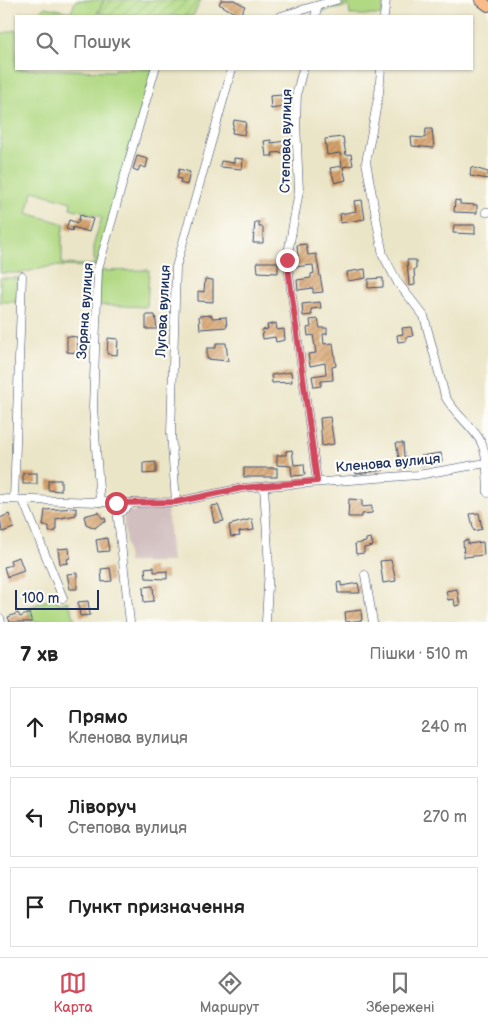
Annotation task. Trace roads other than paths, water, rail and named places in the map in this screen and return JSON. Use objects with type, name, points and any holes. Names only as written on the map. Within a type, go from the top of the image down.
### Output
[{"type":"main road","points":[[480,0],[488,6]]},
{"type":"street","points":[[285,15],[336,0]]},
{"type":"street","points":[[384,15],[386,0]]},
{"type":"street","points":[[315,15],[318,6]]},
{"type":"street","name":"Зоряна вулиця","points":[[100,502],[94,407],[98,269],[155,70]]},
{"type":"street","name":"Лугова вулиця","points":[[176,502],[171,433],[176,267],[232,70]]},
{"type":"street","name":"Степова вулиця","points":[[303,70],[297,92],[296,122],[299,190],[287,260],[317,481]]},
{"type":"street","points":[[381,70],[379,92],[366,162],[383,255],[398,283],[424,316],[445,396],[449,404],[480,440],[486,463],[488,493]]},
{"type":"street","points":[[14,499],[22,276]]},
{"type":"street","name":"Кленова вулиця","points":[[0,499],[116,503],[176,502],[242,488],[418,475],[486,463]]},
{"type":"street","points":[[264,487],[269,567],[266,622]]},
{"type":"street","points":[[23,500],[63,598]]},
{"type":"street","points":[[116,503],[130,622]]},
{"type":"street","points":[[118,514],[132,503]]},
{"type":"street","points":[[365,575],[373,622]]},
{"type":"street","points":[[0,618],[1,622]]}]
